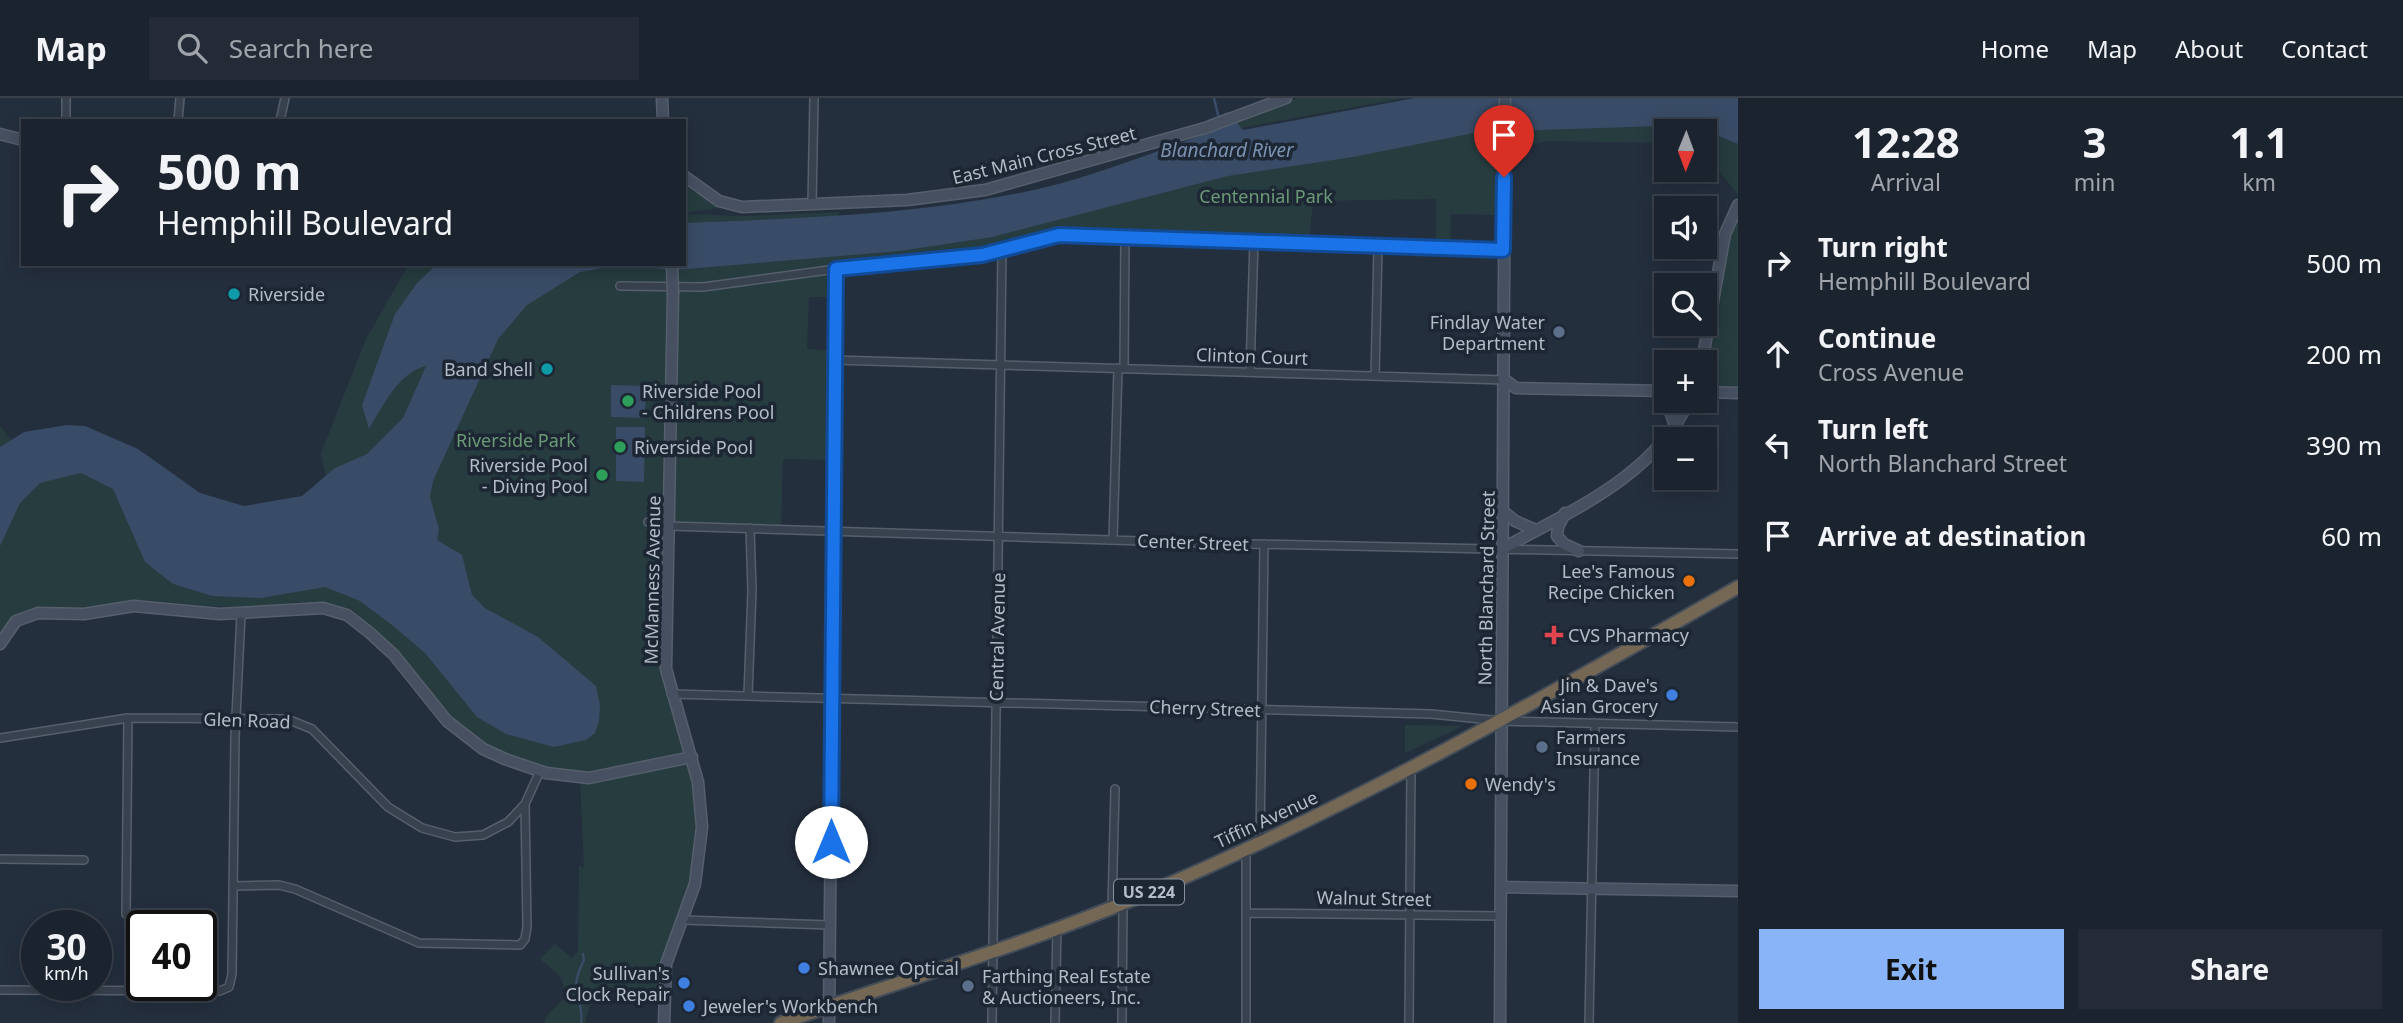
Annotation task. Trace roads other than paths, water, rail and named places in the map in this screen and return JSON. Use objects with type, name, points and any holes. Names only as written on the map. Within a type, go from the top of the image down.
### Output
[{"type":"highway","name":"Tiffin Avenue","points":[[781,1023],[1117,905],[1246,848],[1501,721],[1738,587]]},
{"type":"street","points":[[66,98],[66,119]]},
{"type":"street","points":[[177,119],[180,98]]},
{"type":"street","points":[[280,119],[285,98]]},
{"type":"street","points":[[662,98],[663,119]]},
{"type":"street","points":[[812,204],[814,98]]},
{"type":"street","name":"East Main Cross Street","points":[[686,177],[726,204],[741,207],[907,200],[985,190],[1205,128],[1286,98]]},
{"type":"street","name":"North Blanchard Street","points":[[1500,1023],[1505,380],[1504,98]]},
{"type":"street","points":[[0,134],[21,139]]},
{"type":"street","points":[[1704,350],[1725,234],[1738,205]]},
{"type":"street","points":[[620,286],[703,286],[1002,251],[1059,235],[1503,250]]},
{"type":"street","points":[[1113,540],[1125,238]]},
{"type":"street","points":[[1250,372],[1254,242]]},
{"type":"street","points":[[1375,376],[1378,247]]},
{"type":"street","name":"Central Avenue","points":[[992,1023],[1002,251]]},
{"type":"street","name":"McManness Avenue","points":[[664,1023],[666,964],[695,884],[702,839],[700,793],[666,669],[672,266]]},
{"type":"street","points":[[829,1023],[836,269]]},
{"type":"street","name":"Clinton Court","points":[[835,360],[1505,380],[1516,388],[1654,391]]},
{"type":"street","points":[[1717,392],[1738,393]]},
{"type":"street","points":[[1670,413],[1675,426]]},
{"type":"street","points":[[1503,549],[1632,473],[1675,426],[1682,413]]},
{"type":"street","points":[[1503,511],[1515,521],[1536,530]]},
{"type":"street","points":[[1566,513],[1558,527],[1557,536],[1564,544],[1579,551]]},
{"type":"street","name":"Center Street","points":[[648,522],[669,526],[1113,540],[1738,554]]},
{"type":"street","points":[[748,695],[752,591],[750,528]]},
{"type":"street","points":[[1260,841],[1264,544]]},
{"type":"street","points":[[0,644],[11,625],[32,614],[83,614],[134,606],[241,614],[312,607],[347,615],[394,655],[447,721],[468,740],[494,754],[540,771],[589,778],[692,757]]},
{"type":"street","points":[[0,990],[225,990],[232,974],[236,718],[241,614]]},
{"type":"street","name":"Cherry Street","points":[[671,694],[1431,714],[1501,721],[1738,727]]},
{"type":"street","points":[[126,910],[128,718]]},
{"type":"street","name":"Glen Road","points":[[0,738],[128,718],[287,719],[308,726],[388,807],[407,820],[433,831],[455,837],[483,835],[508,822],[525,804]]},
{"type":"street","points":[[1589,1023],[1595,723]]},
{"type":"street","points":[[1409,1023],[1410,767]]},
{"type":"street","points":[[233,886],[279,885],[295,889],[419,943],[520,945],[525,939],[527,927],[525,804],[540,771]]},
{"type":"street","points":[[1115,789],[1122,1023]]},
{"type":"street","points":[[1245,1023],[1246,848]]},
{"type":"street","points":[[0,859],[84,860]]},
{"type":"street","points":[[1501,887],[1738,891]]},
{"type":"street","name":"Walnut Street","points":[[1246,913],[1501,916]]},
{"type":"street","points":[[683,919],[830,925]]},
{"type":"street","points":[[1055,1023],[1057,927]]},
{"type":"water","name":"Blanchard River","points":[[1415,98],[1738,98],[1738,144],[1717,135],[1717,119],[1654,119],[1654,126],[1479,132],[1353,157],[1228,176],[992,237],[900,251],[674,270],[631,266],[686,266],[686,223],[906,210],[1038,189],[1209,133],[1207,120],[1228,112],[1243,130]]},
{"type":"water","points":[[435,266],[614,266],[580,272],[527,305],[498,339],[433,481],[430,497],[439,529],[437,540],[462,555],[472,595],[485,608],[538,637],[596,686],[600,705],[599,721],[595,733],[586,740],[554,747],[506,734],[477,717],[425,653],[360,601],[325,587],[261,598],[212,596],[173,584],[145,562],[113,489],[81,473],[40,483],[20,503],[0,546],[0,447],[24,432],[67,425],[85,426],[138,449],[200,493],[244,506],[302,496],[335,468],[367,454],[403,418],[426,366],[399,383],[369,429],[362,405],[395,314],[417,283]]},
{"type":"water","name":"Riverside Pool - Childrens Pool","points":[[611,385],[646,386],[645,418],[611,417]]},
{"type":"water","points":[[616,427],[645,427],[644,482],[616,481]]},
{"type":"waterway","points":[[1214,98],[1219,119]]},
{"type":"waterway","points":[[581,1023],[576,981],[584,960],[583,954]]},
{"type":"place","name":"Riverside","points":[[234,294]]},
{"type":"place","name":"Findlay Water Department","points":[[1559,332]]},
{"type":"place","name":"Band Shell","points":[[547,369]]},
{"type":"place","name":"Riverside Pool - Childrens Pool","points":[[628,401]]},
{"type":"place","name":"Riverside Pool","points":[[620,447]]},
{"type":"place","name":"Riverside Pool - Diving Pool","points":[[602,475]]},
{"type":"place","name":"Lee's Famous Recipe Chicken","points":[[1689,581]]},
{"type":"place","name":"CVS Pharmacy","points":[[1554,635]]},
{"type":"place","name":"Jin & Dave's Asian Grocery","points":[[1672,695]]},
{"type":"place","name":"Farmers Insurance","points":[[1542,747]]},
{"type":"place","name":"Wendy's","points":[[1471,784]]},
{"type":"place","name":"Shawnee Optical","points":[[804,968]]},
{"type":"place","name":"Sullivan's Clock Repair","points":[[684,983]]},
{"type":"place","name":"Farthing Real Estate & Auctioneers, Inc.","points":[[968,986]]},
{"type":"place","name":"Jeweler's Workbench","points":[[689,1006]]},
{"type":"park label","name":"Centennial Park","points":[[1266,196]]},
{"type":"park label","name":"Riverside Park","points":[[516,440]]}]
